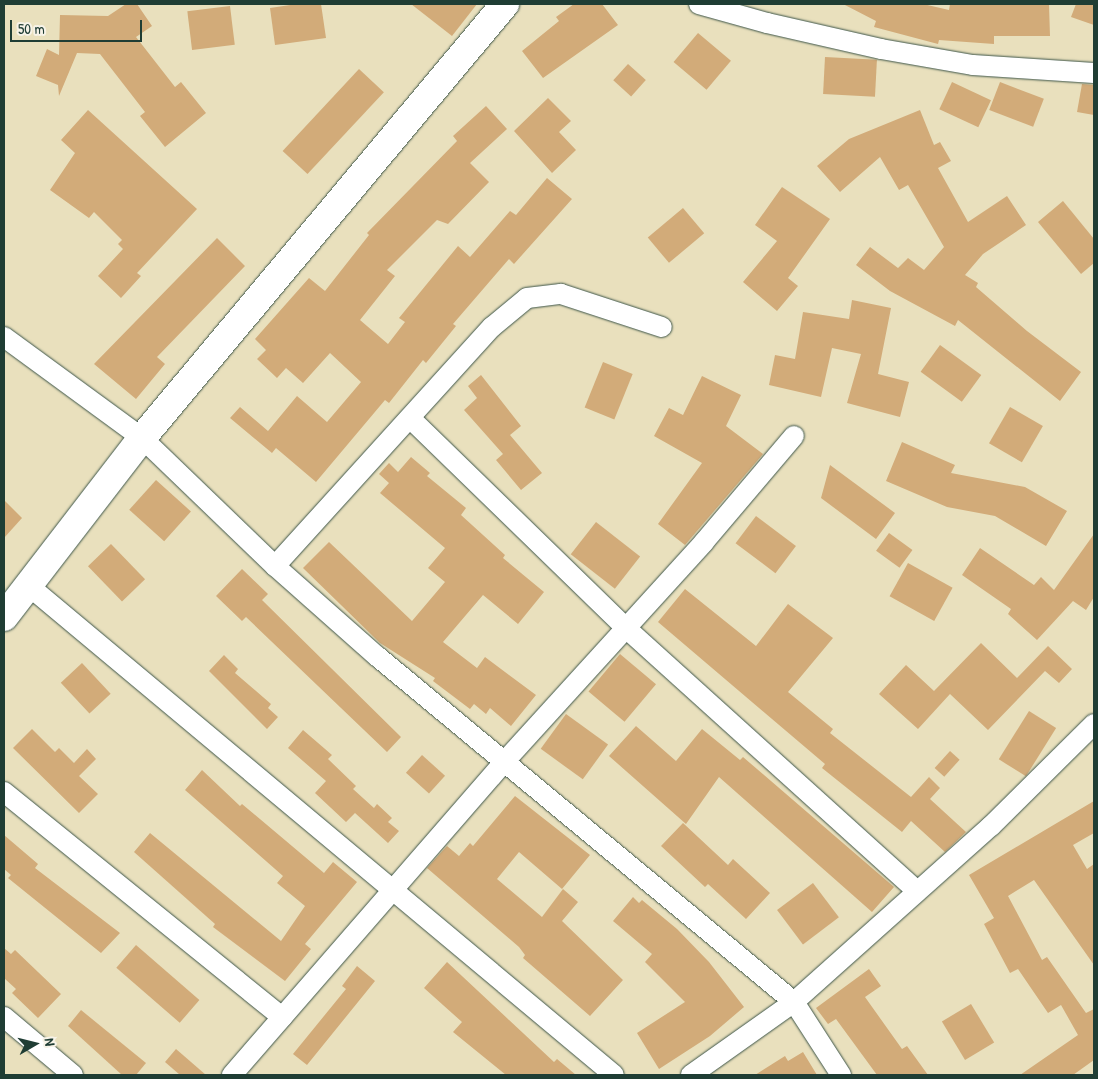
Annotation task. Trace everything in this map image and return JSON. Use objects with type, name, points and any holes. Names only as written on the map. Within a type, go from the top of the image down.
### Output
[{"type":"street","points":[[4,617],[142,438],[505,4]]},
{"type":"street","points":[[699,4],[766,23],[881,49],[973,65],[1094,73]]},
{"type":"street","points":[[276,566],[412,419],[492,327],[527,298],[561,294],[662,327]]},
{"type":"street","points":[[4,336],[142,438],[276,566],[504,762],[794,1002],[841,1075]]},
{"type":"street","points":[[412,419],[626,628],[916,890]]},
{"type":"street","points":[[232,1075],[504,762],[626,628],[794,436]]},
{"type":"street","points":[[28,586],[391,892],[614,1075]]},
{"type":"street","points":[[691,1075],[794,1002],[916,890],[991,826],[1094,724]]},
{"type":"street","points":[[1073,743],[1094,742]]},
{"type":"street","points":[[4,792],[282,1017]]},
{"type":"street","points":[[4,1017],[73,1075]]},
{"type":"building","points":[[126,4],[137,4],[152,26],[136,37],[175,87],[181,82],[206,113],[165,147],[140,116],[145,112],[100,54],[77,53],[59,96],[58,85],[36,76],[47,49],[59,55],[60,15],[108,16]]},
{"type":"building","points":[[297,4],[321,4],[326,38],[275,45],[270,8]]},
{"type":"building","points":[[411,4],[477,4],[452,36]]},
{"type":"building","points":[[574,4],[602,4],[618,25],[543,78],[522,51],[559,21],[556,17]]},
{"type":"building","points":[[843,4],[923,4],[949,10],[950,4],[1049,4],[1050,36],[994,36],[994,44],[939,40],[938,44],[874,27],[876,21]]},
{"type":"building","points":[[1076,4],[1094,4],[1094,25],[1071,17]]},
{"type":"building","points":[[230,6],[235,45],[192,50],[187,11]]},
{"type":"building","points":[[698,33],[731,61],[707,90],[674,62]]},
{"type":"building","points":[[825,57],[877,60],[875,97],[823,94]]},
{"type":"building","points":[[628,64],[646,80],[631,96],[613,80]]},
{"type":"building","points":[[359,69],[384,92],[307,174],[283,151]]},
{"type":"building","points":[[952,82],[991,100],[978,127],[939,109]]},
{"type":"building","points":[[1000,82],[1044,99],[1033,127],[989,110]]},
{"type":"building","points":[[1082,84],[1094,85],[1094,115],[1077,112]]},
{"type":"building","points":[[548,98],[571,121],[559,132],[576,150],[552,173],[514,131]]},
{"type":"building","points":[[486,106],[507,129],[470,163],[489,182],[448,224],[437,220],[387,270],[395,276],[360,320],[388,344],[405,322],[399,318],[458,246],[470,257],[510,211],[516,215],[547,178],[572,199],[514,264],[509,259],[453,324],[456,326],[426,363],[423,360],[389,403],[385,400],[316,482],[276,448],[272,453],[230,418],[240,407],[268,431],[297,396],[327,422],[361,382],[330,353],[303,383],[286,368],[277,378],[257,359],[266,350],[255,339],[309,278],[325,291],[369,235],[367,233],[457,141],[453,136]]},
{"type":"building","points":[[88,110],[197,209],[137,273],[141,276],[121,298],[98,276],[123,249],[118,244],[122,240],[94,212],[89,218],[50,190],[75,153],[61,140]]},
{"type":"building","points":[[920,110],[934,145],[940,142],[951,161],[938,168],[968,222],[1007,196],[1026,225],[983,254],[965,275],[978,283],[976,287],[1027,331],[1081,372],[1060,401],[958,320],[955,326],[890,291],[856,265],[870,247],[898,268],[908,258],[924,270],[944,247],[908,185],[899,190],[880,157],[840,192],[817,166],[849,139]]},
{"type":"building","points":[[782,187],[830,219],[788,278],[798,286],[777,311],[743,282],[777,241],[755,225]]},
{"type":"building","points":[[1063,201],[1094,239],[1094,263],[1081,274],[1038,222]]},
{"type":"building","points":[[683,208],[704,233],[669,263],[648,238]]},
{"type":"building","points":[[217,238],[245,266],[157,357],[165,364],[136,399],[94,364]]},
{"type":"building","points":[[852,300],[891,308],[878,374],[909,382],[900,417],[847,403],[861,354],[832,348],[821,397],[769,385],[775,355],[795,359],[803,312],[849,319]]},
{"type":"building","points":[[940,345],[981,375],[962,402],[921,372]]},
{"type":"building","points":[[603,362],[633,374],[614,419],[585,407]]},
{"type":"building","points":[[481,375],[521,426],[510,435],[542,473],[521,490],[496,460],[503,454],[464,410],[477,398],[468,386]]},
{"type":"building","points":[[702,376],[741,395],[726,426],[763,454],[685,545],[658,524],[702,463],[654,436],[669,408],[683,415]]},
{"type":"building","points":[[1010,407],[1043,426],[1022,462],[989,443]]},
{"type":"building","points":[[902,442],[955,465],[951,473],[1025,487],[1067,511],[1046,546],[995,516],[947,507],[886,481]]},
{"type":"building","points":[[411,457],[430,473],[427,476],[466,508],[461,515],[505,555],[503,558],[544,592],[518,624],[483,595],[443,642],[477,668],[485,657],[536,695],[511,726],[490,708],[486,714],[474,704],[470,709],[433,681],[435,678],[380,643],[303,568],[329,542],[412,621],[445,582],[428,568],[445,548],[380,493],[389,483],[379,474],[389,463],[398,472]]},
{"type":"building","points":[[830,465],[895,513],[876,539],[821,498]]},
{"type":"building","points":[[156,480],[191,511],[164,541],[129,510]]},
{"type":"building","points":[[4,500],[22,518],[4,538]]},
{"type":"building","points":[[756,516],[796,546],[775,573],[736,543]]},
{"type":"building","points":[[596,522],[640,556],[615,589],[571,554]]},
{"type":"building","points":[[889,533],[912,550],[900,568],[876,551]]},
{"type":"building","points":[[1094,534],[1094,597],[1086,610],[1073,601],[1037,640],[1008,614],[1011,609],[962,575],[980,548],[1034,585],[1041,577],[1054,590]]},
{"type":"building","points":[[111,544],[145,579],[122,601],[88,566]]},
{"type":"building","points":[[908,563],[953,588],[934,621],[890,596]]},
{"type":"building","points":[[242,569],[268,594],[262,600],[401,737],[387,752],[246,617],[242,621],[216,596]]},
{"type":"building","points":[[685,589],[756,646],[788,604],[833,638],[788,692],[833,729],[830,733],[911,797],[929,777],[940,788],[930,799],[966,832],[945,852],[911,821],[902,832],[822,768],[825,764],[658,622]]},
{"type":"building","points":[[981,643],[1017,678],[1048,646],[1072,669],[1059,683],[1045,671],[988,730],[950,694],[918,729],[879,694],[906,665],[934,691]]},
{"type":"building","points":[[620,654],[656,684],[625,722],[589,692]]},
{"type":"building","points":[[224,655],[238,669],[235,673],[271,704],[268,708],[278,717],[267,729],[209,671]]},
{"type":"building","points":[[82,663],[111,694],[89,713],[61,683]]},
{"type":"building","points":[[1029,711],[1056,728],[1026,776],[999,759]]},
{"type":"building","points":[[566,714],[608,745],[583,779],[541,749]]},
{"type":"building","points":[[636,726],[676,761],[702,729],[740,760],[743,757],[894,887],[872,912],[719,777],[686,824],[609,756]]},
{"type":"building","points":[[32,729],[55,752],[59,748],[74,763],[87,749],[96,759],[79,776],[98,794],[79,813],[13,748]]},
{"type":"building","points":[[303,730],[332,755],[328,759],[356,786],[353,789],[374,808],[377,804],[392,818],[388,822],[399,831],[388,843],[355,813],[346,822],[315,793],[326,781],[288,748]]},
{"type":"building","points":[[950,751],[960,760],[944,777],[935,768]]},
{"type":"building","points":[[422,755],[445,776],[429,794],[406,773]]},
{"type":"building","points":[[202,770],[240,806],[242,804],[324,873],[333,862],[357,882],[305,944],[311,949],[285,981],[213,927],[215,924],[134,852],[150,833],[281,941],[305,906],[277,883],[283,876],[185,790]]},
{"type":"building","points":[[515,796],[590,855],[562,889],[519,852],[497,879],[542,917],[563,889],[578,902],[562,921],[623,980],[590,1016],[523,958],[525,955],[519,947],[427,868],[447,846],[459,856],[470,843],[473,846]]},
{"type":"building","points":[[1094,801],[1094,833],[1073,845],[1087,869],[1094,864],[1094,965],[1034,880],[1008,896],[1042,960],[1047,957],[1086,1013],[1094,1009],[1094,1060],[1073,1075],[1020,1075],[1078,1035],[1061,1005],[1048,1013],[1018,969],[1010,973],[984,924],[994,918],[969,875]]},
{"type":"building","points":[[683,823],[728,865],[733,859],[770,893],[746,919],[708,884],[705,887],[661,846]]},
{"type":"building","points":[[4,835],[38,864],[35,868],[120,933],[101,953],[8,878],[11,875],[4,869]]},
{"type":"building","points":[[813,883],[839,917],[803,944],[777,910]]},
{"type":"building","points":[[633,897],[639,903],[642,900],[677,929],[709,962],[744,1007],[710,1036],[659,1069],[637,1033],[685,1002],[645,962],[652,954],[613,921]]},
{"type":"building","points":[[136,945],[199,1000],[180,1023],[116,968]]},
{"type":"building","points":[[4,948],[11,954],[15,950],[61,994],[38,1018],[12,993],[16,989],[4,978]]},
{"type":"building","points":[[447,962],[554,1062],[557,1059],[576,1075],[506,1075],[453,1032],[462,1022],[424,988]]},
{"type":"building","points":[[357,966],[375,981],[307,1065],[293,1054],[346,989],[342,986]]},
{"type":"building","points":[[869,969],[881,986],[865,997],[902,1049],[907,1046],[928,1075],[877,1075],[836,1019],[828,1024],[816,1008]]},
{"type":"building","points":[[971,1004],[994,1043],[965,1060],[942,1022]]},
{"type":"building","points":[[81,1010],[146,1063],[136,1075],[122,1075],[68,1026]]},
{"type":"building","points":[[176,1049],[206,1075],[180,1075],[165,1062]]},
{"type":"building","points":[[803,1052],[817,1075],[755,1075],[785,1056],[788,1061]]}]
